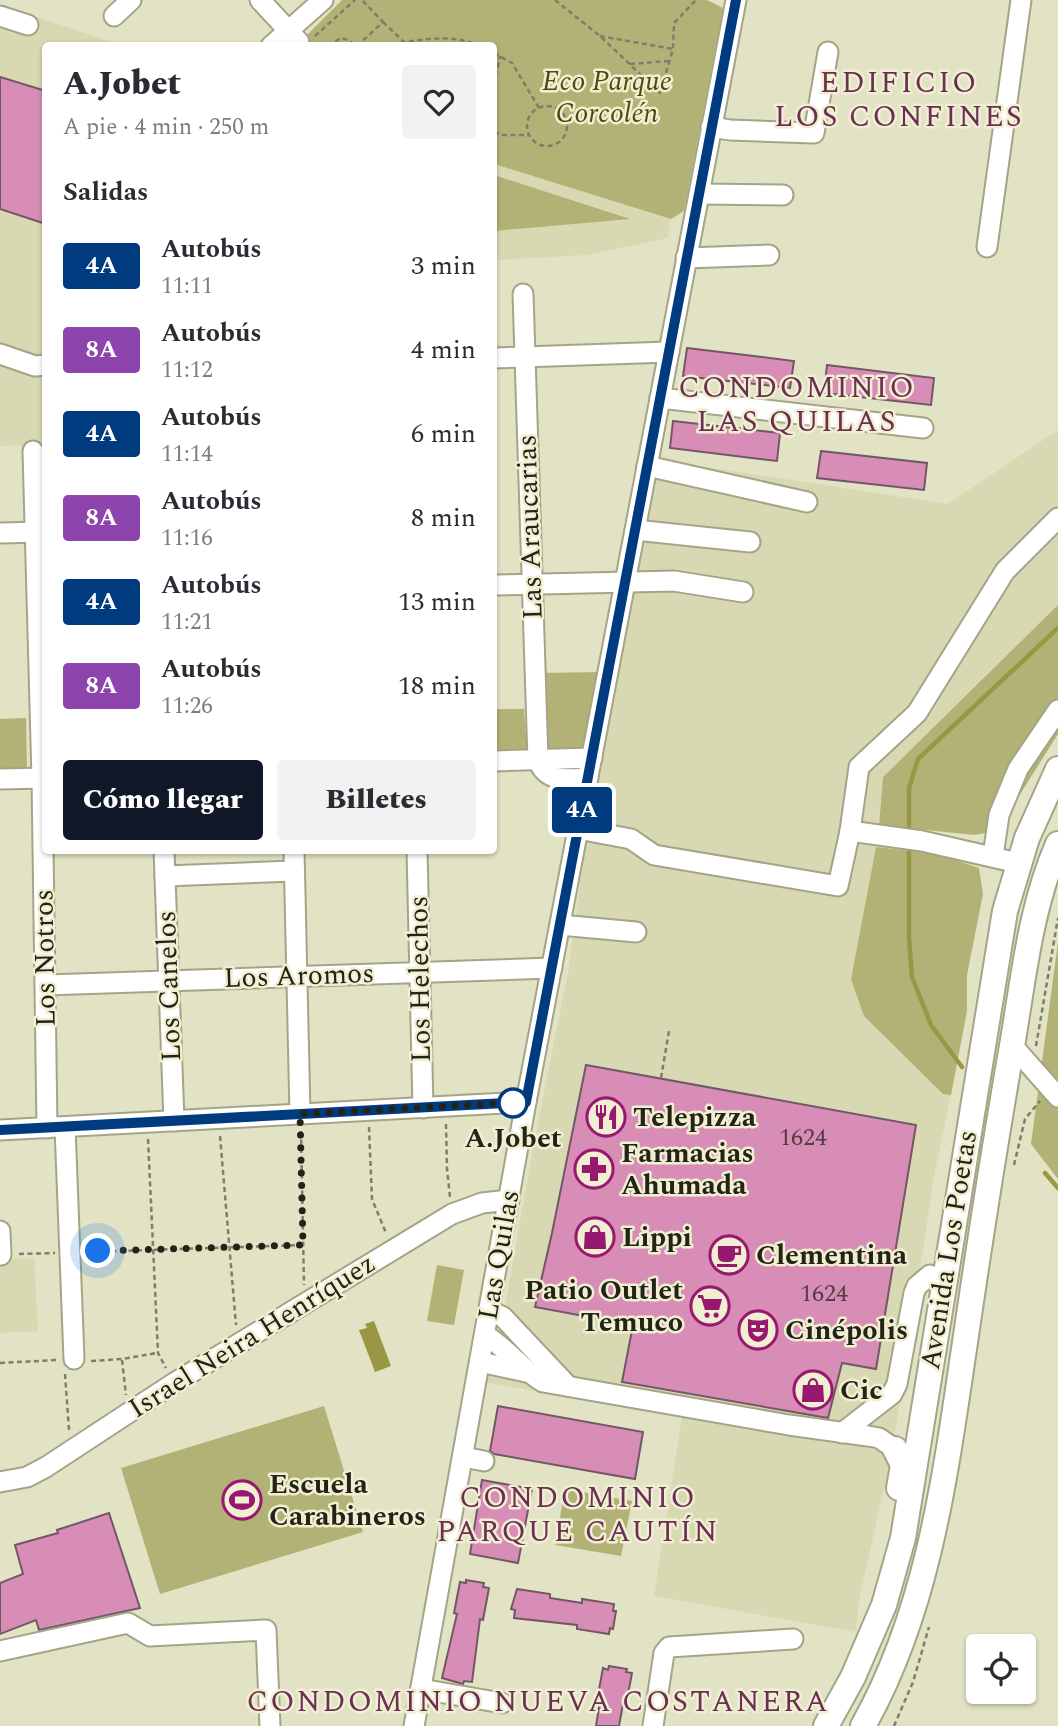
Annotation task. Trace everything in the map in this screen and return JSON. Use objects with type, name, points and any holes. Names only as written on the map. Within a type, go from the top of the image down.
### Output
[{"type":"main road","name":"Avenida Los Poetas","points":[[825,1726],[853,1677],[876,1625],[903,1538],[1005,911],[1018,863],[1037,812],[1058,769]]},
{"type":"main road","name":"Avenida Los Poetas","points":[[863,1726],[882,1690],[908,1625],[928,1552],[951,1432],[995,1140],[1024,1048],[1035,913],[1058,844]]},
{"type":"main road","points":[[930,1275],[949,1179],[967,1136]]},
{"type":"main road","points":[[876,1625],[876,1590],[889,1545],[903,1465],[895,1449]]},
{"type":"street","points":[[114,16],[131,0]]},
{"type":"street","points":[[260,0],[301,36]]},
{"type":"street","points":[[283,42],[301,36],[323,0]]},
{"type":"street","name":"Las Quilas","points":[[414,1726],[526,1102],[736,0]]},
{"type":"street","points":[[987,247],[1021,0]]},
{"type":"street","points":[[0,16],[28,25]]},
{"type":"street","points":[[711,127],[814,133],[828,52]]},
{"type":"street","points":[[699,194],[783,195]]},
{"type":"street","points":[[687,258],[769,255]]},
{"type":"street","name":"Las Araucarias","points":[[523,294],[538,760]]},
{"type":"street","points":[[497,358],[668,352]]},
{"type":"street","points":[[0,354],[35,366],[42,365]]},
{"type":"street","points":[[660,398],[923,428]]},
{"type":"street","name":"Los Notros","points":[[33,452],[40,532],[42,655]]},
{"type":"street","points":[[647,466],[807,502]]},
{"type":"street","points":[[578,829],[631,839],[654,855],[838,886],[850,831],[859,767],[917,713],[1005,571],[1058,518]]},
{"type":"street","points":[[635,530],[750,542]]},
{"type":"street","points":[[0,533],[40,532]]},
{"type":"street","points":[[497,585],[674,581],[743,592]]},
{"type":"street","points":[[993,856],[999,815],[1018,769],[1058,710]]},
{"type":"street","points":[[497,761],[592,758]]},
{"type":"street","points":[[538,760],[544,771],[554,778],[588,778]]},
{"type":"street","points":[[0,779],[42,778]]},
{"type":"street","points":[[850,831],[912,840],[1018,863]]},
{"type":"street","name":"Los Notros","points":[[45,854],[46,985],[56,1127],[70,1252],[69,1359]]},
{"type":"street","name":"Los Canelos","points":[[164,854],[174,1121]]},
{"type":"street","points":[[294,854],[300,1114]]},
{"type":"street","name":"Los Helechos","points":[[417,854],[423,1108]]},
{"type":"street","points":[[165,876],[294,871]]},
{"type":"street","points":[[560,925],[636,932]]},
{"type":"street","name":"Los Aromos","points":[[46,985],[552,968]]},
{"type":"street","points":[[1024,1048],[1058,1097]]},
{"type":"street","points":[[0,1130],[526,1102]]},
{"type":"street","name":"Israel Neira Henríquez","points":[[0,1482],[27,1477],[304,1302],[452,1214],[482,1203],[509,1200]]},
{"type":"street","points":[[0,1231],[1,1255]]},
{"type":"street","points":[[851,1433],[892,1394],[897,1384],[914,1293],[917,1286],[930,1275]]},
{"type":"street","points":[[489,1310],[503,1317],[568,1386]]},
{"type":"street","points":[[485,1335],[499,1343],[526,1372],[543,1382],[879,1438],[895,1449]]},
{"type":"street","points":[[480,1362],[526,1372]]},
{"type":"street","points":[[463,1457],[484,1461]]},
{"type":"street","points":[[0,1651],[128,1623],[150,1636],[265,1630],[270,1726]]},
{"type":"street","points":[[653,1726],[664,1653],[668,1647],[793,1639]]},
{"type":"street","points":[[421,1689],[502,1703]]},
{"type":"path","points":[[301,36],[355,0]]},
{"type":"path","points":[[362,0],[404,42],[436,38],[472,42]]},
{"type":"path","points":[[555,0],[600,36],[660,93],[673,49],[674,23],[696,0]]},
{"type":"path","points":[[360,42],[383,22]]},
{"type":"path","points":[[600,36],[673,49]]},
{"type":"path","points":[[334,42],[341,38],[351,42]]},
{"type":"path","points":[[497,54],[512,63],[539,108]]},
{"type":"path","points":[[497,70],[500,56]]},
{"type":"path","points":[[630,64],[668,61]]},
{"type":"path","points":[[550,107],[561,111],[567,121],[567,132],[561,142],[550,146],[539,144],[530,135],[528,122],[539,108],[550,107]]},
{"type":"path","points":[[497,133],[530,135]]},
{"type":"path","points":[[1024,1048],[1058,918]]},
{"type":"path","points":[[661,1078],[669,1031]]},
{"type":"path","points":[[446,1107],[447,1169],[452,1214]]},
{"type":"path","points":[[368,1111],[372,1199],[392,1249]]},
{"type":"path","points":[[300,1114],[304,1302]]},
{"type":"path","points":[[218,1119],[237,1345]]},
{"type":"path","points":[[147,1122],[158,1353],[174,1383]]},
{"type":"path","points":[[1,1255],[303,1245]]},
{"type":"path","points":[[0,1363],[122,1359],[158,1353]]},
{"type":"path","points":[[69,1359],[70,1451]]},
{"type":"path","points":[[122,1359],[128,1412]]},
{"type":"shaded area","points":[[0,5],[113,42],[42,42],[42,445],[0,446]]},
{"type":"shaded area","points":[[497,165],[671,219],[668,238],[586,255],[497,260]]},
{"type":"shaded area","points":[[1058,430],[1058,605],[883,777],[876,847],[851,979],[943,1094],[951,1095],[934,1176],[893,1447],[859,1600],[856,1632],[654,1596],[682,1417],[485,1382],[488,1366],[495,1364],[533,1148],[568,973],[587,831],[660,460],[948,504]]},
{"type":"shaded area","points":[[34,1258],[38,1331],[0,1333],[0,1259]]},
{"type":"shaded area","points":[[374,1321],[391,1366],[375,1372],[359,1330],[367,1328],[365,1324]]},
{"type":"green space","name":"Eco Parque Corcolén","points":[[342,0],[707,0],[723,8],[684,211],[671,219],[497,165],[497,42],[300,42]]},
{"type":"green space","points":[[497,176],[630,219],[497,231]]},
{"type":"green space","points":[[1058,605],[1058,734],[997,831],[974,835],[879,825],[883,777]]},
{"type":"green space","points":[[602,672],[588,751],[542,753],[540,673]]},
{"type":"green space","points":[[497,709],[524,709],[527,751],[497,751]]},
{"type":"green space","points":[[26,718],[27,768],[0,769],[0,719]]},
{"type":"green space","points":[[876,847],[938,854],[979,868],[983,894],[967,975],[967,1011],[951,1095],[943,1094],[864,1016],[851,979]]},
{"type":"green space","points":[[1058,942],[1058,1179],[1031,1144]]},
{"type":"green space","points":[[437,1265],[464,1270],[454,1325],[427,1321]]},
{"type":"green space","name":"Escuela Carabineros","points":[[324,1406],[363,1532],[160,1594],[121,1468]]},
{"type":"green space","points":[[565,1489],[632,1501],[621,1556],[555,1545]]},
{"type":"building","points":[[0,77],[42,90],[42,223],[0,209]]},
{"type":"building","points":[[687,348],[794,361],[790,388],[683,376]]},
{"type":"building","points":[[827,365],[934,378],[931,405],[824,393]]},
{"type":"building","points":[[673,421],[780,433],[777,461],[670,448]]},
{"type":"building","points":[[821,451],[927,463],[924,490],[817,478]]},
{"type":"building","points":[[586,1065],[916,1125],[876,1369],[842,1363],[828,1418],[622,1382],[633,1325],[535,1307]]},
{"type":"building","points":[[498,1406],[643,1432],[635,1479],[494,1454],[490,1451]]},
{"type":"building","points":[[482,1480],[532,1489],[518,1563],[470,1554]]},
{"type":"building","points":[[109,1513],[140,1608],[39,1630],[36,1620],[0,1634],[0,1583],[23,1574],[15,1545],[58,1533],[57,1530]]},
{"type":"building","points":[[466,1580],[484,1583],[483,1587],[489,1588],[483,1620],[480,1619],[472,1682],[464,1681],[463,1684],[442,1678],[457,1614],[454,1613],[460,1582],[466,1583]]},
{"type":"building","points":[[517,1589],[582,1603],[582,1599],[614,1604],[613,1611],[616,1611],[613,1629],[610,1628],[609,1634],[577,1629],[577,1625],[514,1618],[515,1610],[511,1609]]},
{"type":"building","points":[[609,1666],[627,1669],[626,1672],[632,1673],[626,1705],[623,1704],[619,1726],[596,1726],[600,1701],[597,1700],[603,1668],[608,1670]]},
{"type":"waterway","points":[[909,834],[909,788],[918,759],[1058,628]]},
{"type":"waterway","points":[[909,846],[909,938],[912,977],[931,1025],[962,1067]]},
{"type":"waterway","points":[[1045,1173],[1058,1188]]},
{"type":"bus line","name":"4A","points":[[0,1130],[526,1102],[736,0]]},
{"type":"place","name":"A.Jobet","points":[[513,1103]]},
{"type":"place","name":"Telepizza","points":[[606,1117]]},
{"type":"place","name":"Farmacias Ahumada","points":[[594,1169]]},
{"type":"place","name":"Lippi","points":[[595,1237]]},
{"type":"place","name":"Clementina","points":[[729,1255]]},
{"type":"place","name":"Patio Outlet Temuco","points":[[710,1306]]},
{"type":"place","name":"Cinépolis","points":[[758,1330]]},
{"type":"place","name":"Cic","points":[[813,1390]]},
{"type":"place","name":"Escuela Carabineros","points":[[242,1500]]},
{"type":"district","name":"EDIFICIO LOS CONFINES","points":[[899,100]]},
{"type":"district","name":"CONDOMINIO LAS QUILAS","points":[[797,405]]},
{"type":"district","name":"CONDOMINIO PARQUE CAUTÍN","points":[[578,1515]]},
{"type":"district","name":"CONDOMINIO NUEVA COSTANERA","points":[[538,1702]]},
{"type":"route","points":[[98,1251],[303,1245],[300,1114],[526,1102],[513,1103]]}]
